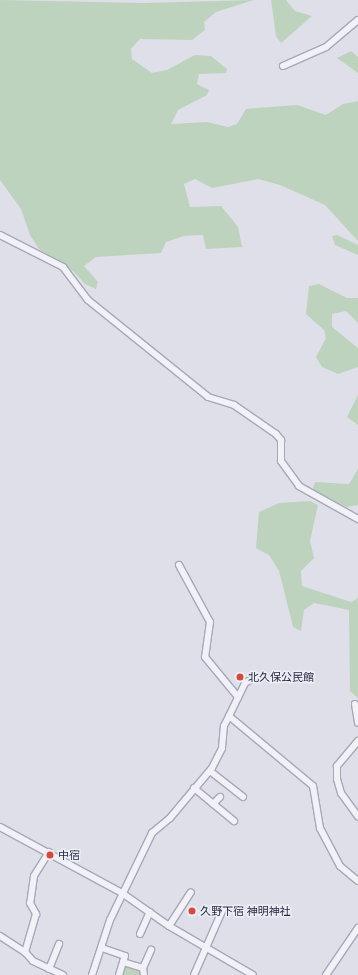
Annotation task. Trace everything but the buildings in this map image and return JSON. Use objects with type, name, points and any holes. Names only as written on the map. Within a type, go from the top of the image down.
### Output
[{"type":"street","points":[[283,66],[326,46],[358,20]]},
{"type":"street","points":[[0,234],[63,267],[88,300],[208,397],[234,405],[276,434],[281,440],[281,461],[299,486],[358,519]]},
{"type":"street","points":[[179,565],[210,622],[205,657],[238,698]]},
{"type":"street","points":[[92,975],[122,893],[152,833],[170,818],[210,771],[222,748],[224,726],[245,683],[252,679]]},
{"type":"street","points":[[355,704],[358,723]]},
{"type":"street","points":[[229,716],[313,786],[320,828],[340,866],[358,881]]},
{"type":"street","points":[[358,741],[337,766],[336,779],[341,793],[358,816]]},
{"type":"street","points":[[210,771],[243,797]]},
{"type":"street","points":[[194,788],[234,821]]},
{"type":"street","points":[[214,804],[220,797]]},
{"type":"street","points":[[0,827],[49,852],[122,893],[169,926],[254,975]]},
{"type":"street","points":[[25,952],[36,914],[30,903],[34,876],[49,852]]},
{"type":"street","points":[[169,926],[190,892]]},
{"type":"street","points":[[194,975],[208,948],[222,909]]},
{"type":"street","points":[[140,934],[150,912]]},
{"type":"street","points":[[326,975],[358,928]]},
{"type":"street","points":[[0,936],[25,952],[33,961],[63,975]]},
{"type":"street","points":[[49,969],[59,944]]},
{"type":"street","points":[[102,948],[125,956],[119,975]]},
{"type":"street","points":[[123,962],[143,972],[151,950]]},
{"type":"green space","points":[[0,0],[144,3],[254,0],[216,12],[204,22],[205,30],[192,40],[140,39],[131,49],[132,59],[152,73],[167,70],[195,55],[211,56],[227,69],[226,73],[199,74],[197,84],[209,90],[207,95],[178,110],[171,124],[207,122],[228,127],[237,124],[246,109],[297,105],[326,115],[343,104],[358,101],[358,241],[325,205],[280,185],[258,179],[212,188],[195,179],[184,184],[190,207],[221,206],[238,227],[242,247],[206,249],[203,235],[184,236],[166,242],[161,253],[96,257],[84,266],[98,282],[96,289],[85,284],[74,272],[39,249],[30,235],[21,209],[0,180]]},
{"type":"green space","points":[[271,0],[286,0],[295,11],[312,16],[281,43],[276,36]]},
{"type":"green space","points":[[351,51],[358,57],[358,73],[337,58]]},
{"type":"green space","points":[[337,235],[358,245],[358,255],[335,245],[332,236]]},
{"type":"green space","points":[[319,284],[347,298],[358,298],[358,323],[346,311],[332,314],[332,327],[358,348],[358,367],[338,374],[322,367],[316,357],[326,338],[324,330],[306,314],[309,286]]},
{"type":"green space","points":[[358,395],[358,425],[347,417]]},
{"type":"green space","points":[[358,469],[358,505],[347,507],[312,491],[315,482],[349,484]]},
{"type":"green space","points":[[310,501],[318,505],[310,541],[314,558],[301,571],[302,586],[351,602],[358,598],[358,698],[350,691],[349,610],[314,603],[304,610],[301,631],[293,627],[279,571],[269,555],[256,548],[259,512],[279,503]]},
{"type":"green space","points":[[125,964],[144,972],[143,975],[121,975]]},
{"type":"place","name":"北久保公民館","points":[[240,677]]},
{"type":"place","name":"中宿","points":[[50,855]]},
{"type":"place","name":"久野下宿 神明神社","points":[[192,911]]}]
